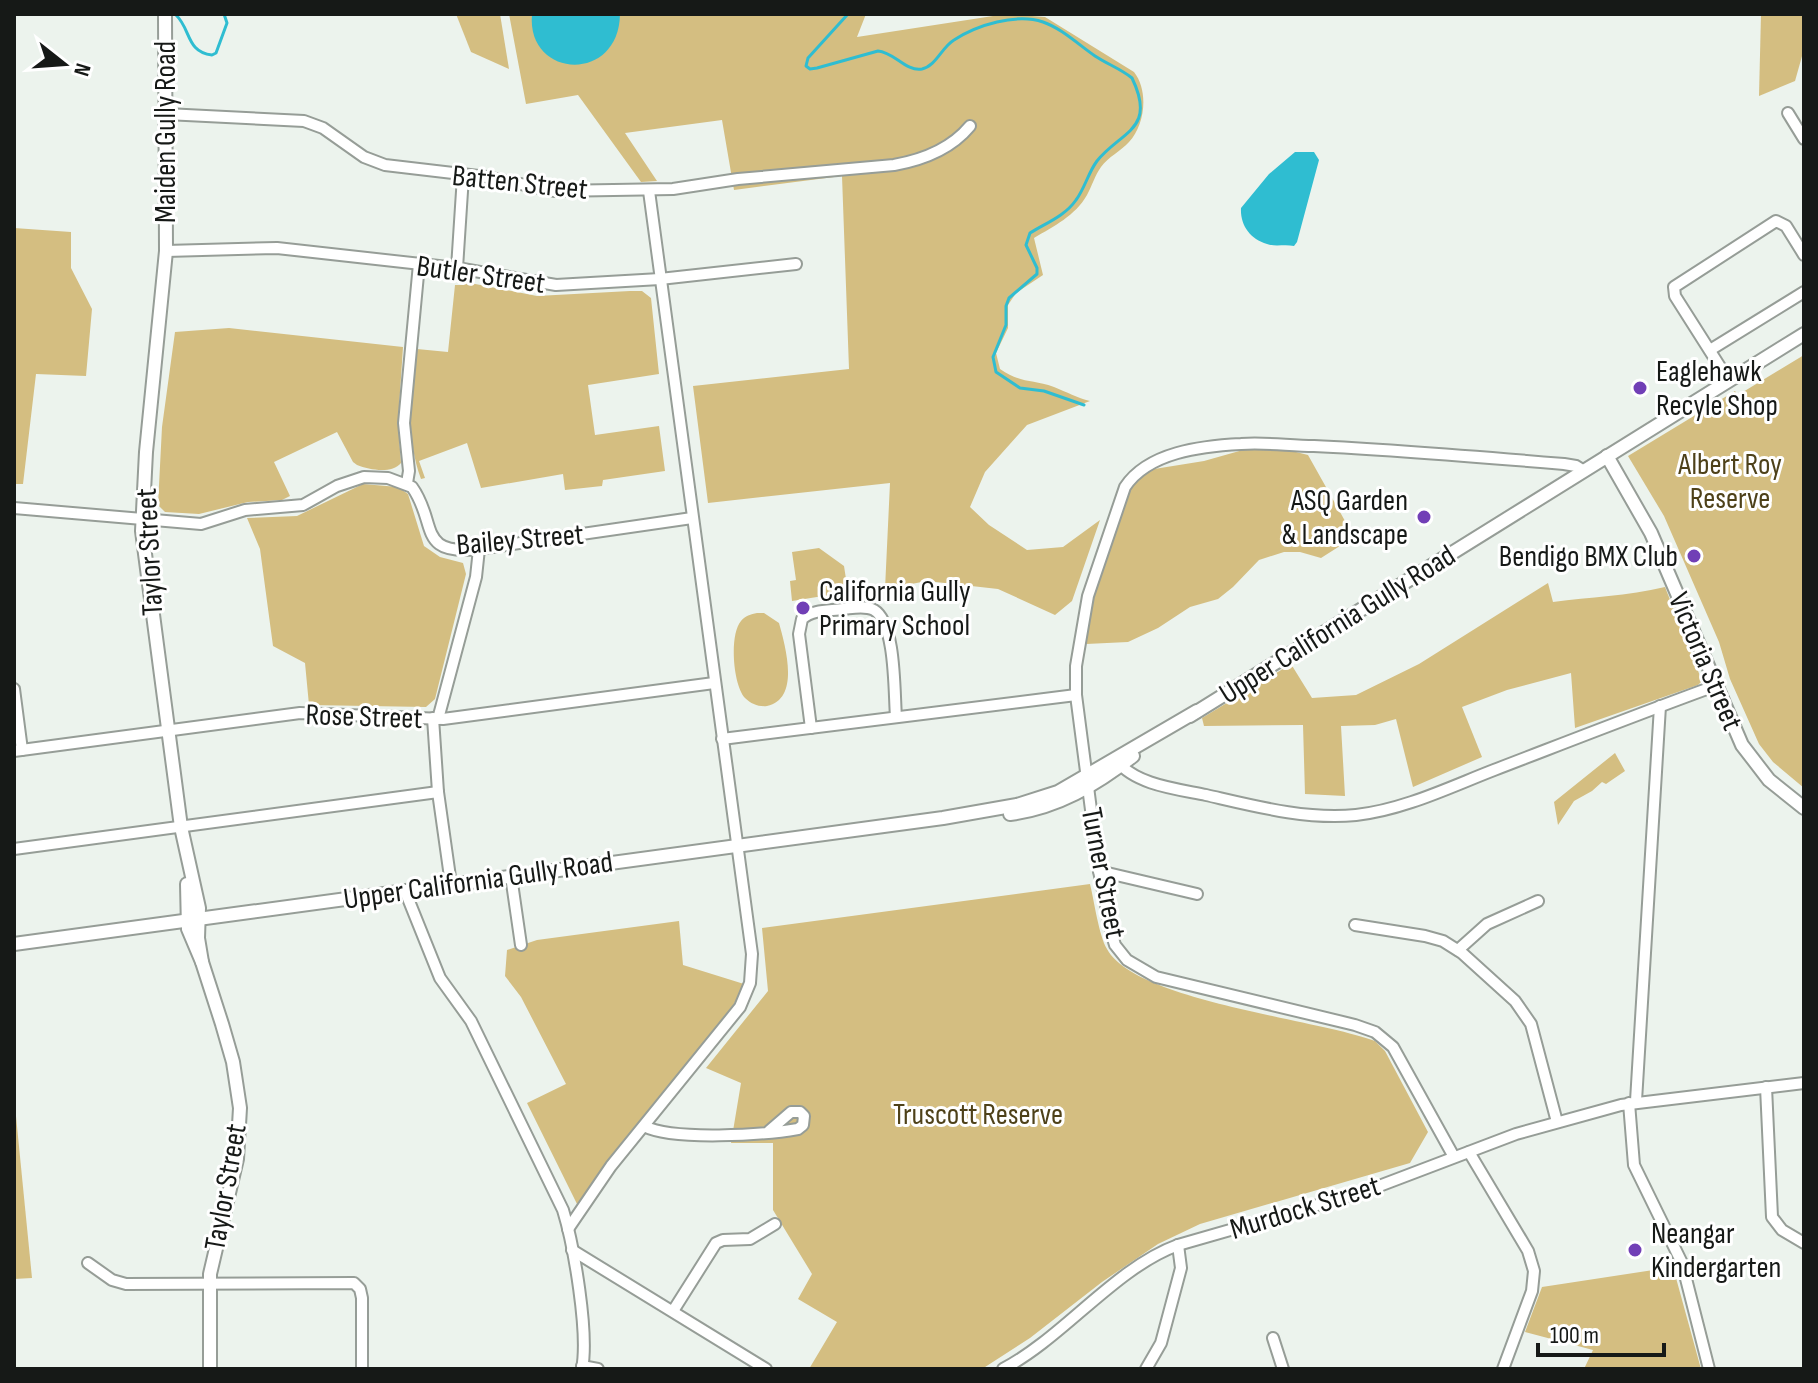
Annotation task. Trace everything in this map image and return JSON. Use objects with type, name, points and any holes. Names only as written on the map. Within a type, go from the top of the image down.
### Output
[{"type":"street","name":"Maiden Gully Road","points":[[165,14],[166,251]]},
{"type":"street","points":[[1788,113],[1804,139]]},
{"type":"street","name":"Batten Street","points":[[166,114],[304,121],[323,128],[374,162],[398,168],[495,179],[554,191],[649,191],[906,163],[949,144],[970,126]]},
{"type":"street","points":[[457,268],[463,176]]},
{"type":"street","points":[[568,1229],[604,1175],[740,1007],[752,975],[752,954],[649,191]]},
{"type":"street","points":[[1729,381],[1673,289],[1676,284],[1776,221],[1786,226],[1804,255]]},
{"type":"street","name":"Butler Street","points":[[166,251],[277,248],[457,268],[556,285],[660,279],[796,264]]},
{"type":"street","name":"Taylor Street","points":[[166,251],[146,452],[142,519],[144,561],[181,827],[199,908],[193,919],[202,962],[233,1062],[240,1125],[237,1159],[209,1283],[210,1369]]},
{"type":"street","points":[[14,508],[201,524],[241,511],[303,505],[337,486],[364,477],[407,483],[409,471],[404,423],[419,264]]},
{"type":"street","points":[[1710,350],[1804,292]]},
{"type":"street","name":"Upper California Gully Road","points":[[14,944],[943,818],[1025,812],[1053,804],[1197,711],[1804,334]]},
{"type":"street","name":"Turner Street","points":[[1454,1157],[1398,1054],[1375,1032],[1362,1026],[1156,977],[1127,960],[1112,935],[1099,871],[1076,695],[1076,666],[1090,587],[1121,496],[1130,479],[1147,465],[1173,455],[1225,445],[1258,443],[1398,450],[1576,466],[1584,471]]},
{"type":"street","name":"Victoria Street","points":[[1607,456],[1651,533],[1734,729],[1751,759],[1769,780],[1804,808]]},
{"type":"street","name":"Bailey Street","points":[[407,483],[416,493],[430,532],[439,544],[452,550],[479,549],[692,518]]},
{"type":"street","points":[[451,884],[438,792],[436,718],[476,577],[479,549]]},
{"type":"street","points":[[811,728],[799,634],[802,619],[813,613],[865,607],[875,610],[884,620],[889,635],[896,717]]},
{"type":"street","name":"Rose Street","points":[[18,751],[308,712],[436,718],[714,683]]},
{"type":"street","points":[[1118,763],[1151,782],[1239,803],[1290,812],[1355,815],[1377,812],[1432,794],[1715,686]]},
{"type":"street","points":[[14,689],[18,751]]},
{"type":"street","points":[[722,739],[1076,695]]},
{"type":"street","points":[[1660,706],[1633,1102],[1634,1165],[1682,1263],[1709,1369]]},
{"type":"street","points":[[14,849],[438,792]]},
{"type":"street","points":[[1099,871],[1197,894]]},
{"type":"street","points":[[511,876],[521,945]]},
{"type":"street","points":[[405,891],[440,978],[465,1012],[559,1198],[572,1250],[583,1333],[582,1368],[598,1369]]},
{"type":"street","points":[[1458,950],[1487,924],[1538,901]]},
{"type":"street","points":[[1355,925],[1432,937],[1458,950],[1515,1001],[1529,1019],[1557,1122]]},
{"type":"street","name":"Murdock Street","points":[[1003,1369],[1026,1355],[1153,1256],[1178,1245],[1366,1191],[1557,1122],[1633,1102],[1804,1083]]},
{"type":"street","points":[[1766,1087],[1772,1217],[1782,1230],[1804,1243]]},
{"type":"street","points":[[644,1126],[654,1131],[677,1134],[753,1134],[769,1131]]},
{"type":"street","points":[[1469,1152],[1528,1251],[1534,1271],[1532,1291],[1503,1369]]},
{"type":"street","points":[[673,1311],[716,1243],[750,1239],[775,1224]]},
{"type":"street","points":[[1146,1369],[1161,1343],[1181,1268],[1178,1245]]},
{"type":"street","points":[[572,1250],[766,1369]]},
{"type":"street","points":[[88,1263],[122,1284],[354,1283],[362,1295],[362,1369]]},
{"type":"street","points":[[1273,1338],[1283,1369]]},
{"type":"green space","points":[[456,14],[500,14],[509,69],[471,52]]},
{"type":"green space","points":[[509,14],[866,14],[857,37],[1006,14],[1045,17],[1134,72],[1143,98],[1139,127],[1129,142],[1101,167],[1076,209],[1034,238],[1043,275],[1016,293],[1008,305],[1008,328],[996,353],[1000,369],[1008,374],[1090,401],[1027,425],[985,472],[970,507],[989,525],[1027,550],[1063,547],[1100,520],[1072,601],[1055,615],[998,589],[927,581],[885,589],[890,483],[708,503],[693,386],[849,369],[842,176],[734,190],[722,120],[625,133],[657,181],[641,182],[578,95],[526,104]]},
{"type":"green space","points":[[1761,14],[1804,14],[1804,49],[1795,81],[1759,96]]},
{"type":"green space","points":[[14,228],[71,232],[71,268],[92,309],[86,376],[36,374],[23,484],[14,484]]},
{"type":"green space","points":[[465,282],[537,296],[642,291],[651,298],[659,374],[588,385],[595,435],[659,426],[665,471],[603,480],[602,486],[565,490],[563,474],[481,488],[467,443],[419,461],[425,478],[421,479],[411,431],[417,349],[448,352],[455,285],[464,285]]},
{"type":"green space","points":[[229,328],[403,347],[398,423],[401,463],[387,470],[357,465],[337,432],[274,462],[290,496],[282,500],[248,502],[199,514],[165,512],[158,505],[162,427],[175,332]]},
{"type":"green space","name":"Albert Roy Reserve","points":[[1804,355],[1804,788],[1773,762],[1759,744],[1664,516],[1628,456],[1735,391],[1738,395]]},
{"type":"green space","points":[[1250,448],[1280,448],[1308,455],[1354,537],[1321,558],[1300,552],[1284,552],[1259,560],[1218,599],[1190,607],[1158,628],[1128,642],[1086,644],[1096,581],[1132,483],[1148,470],[1204,461]]},
{"type":"green space","points":[[363,484],[398,487],[408,494],[424,546],[440,557],[463,563],[466,574],[435,699],[426,707],[309,705],[305,663],[273,646],[260,549],[247,518],[297,516]]},
{"type":"green space","points":[[819,548],[844,566],[848,592],[792,601],[790,581],[796,580],[792,552]]},
{"type":"green space","points":[[1548,583],[1553,602],[1665,587],[1702,681],[1575,728],[1571,673],[1507,690],[1462,707],[1482,757],[1413,787],[1396,719],[1375,725],[1341,726],[1345,796],[1305,794],[1303,725],[1204,726],[1202,718],[1291,664],[1312,698],[1356,695],[1419,664]]},
{"type":"green space","points":[[764,613],[779,623],[787,657],[784,693],[778,701],[767,706],[755,705],[745,698],[734,660],[737,628],[744,618]]},
{"type":"green space","points":[[1615,753],[1625,771],[1574,801],[1558,825],[1554,802]]},
{"type":"green space","name":"Truscott Reserve","points":[[1090,884],[1104,943],[1124,967],[1152,982],[1189,995],[1375,1041],[1385,1051],[1428,1132],[1410,1163],[1200,1224],[1158,1244],[1102,1282],[1030,1338],[982,1369],[809,1369],[837,1322],[798,1299],[812,1274],[773,1210],[773,1143],[731,1143],[741,1083],[706,1068],[768,991],[762,928]]},
{"type":"green space","points":[[679,921],[683,965],[744,984],[734,1004],[577,1204],[527,1103],[566,1084],[521,997],[505,976],[507,950],[537,940]]},
{"type":"green space","points":[[14,1096],[32,1278],[14,1279]]},
{"type":"green space","points":[[1673,1267],[1701,1369],[1584,1369],[1593,1350],[1525,1332],[1542,1287]]},
{"type":"water","points":[[532,14],[620,14],[616,37],[605,53],[590,62],[573,65],[557,61],[543,51],[534,36]]},
{"type":"water","points":[[1295,152],[1314,152],[1319,160],[1297,242],[1294,246],[1267,244],[1247,230],[1241,208],[1269,174]]},
{"type":"waterway","points":[[176,15],[193,45],[212,55],[216,53],[227,23],[224,14]]},
{"type":"waterway","points":[[848,14],[808,58],[806,66],[810,69],[878,51],[911,68],[922,69],[963,35],[985,25],[1021,19],[1043,22],[1056,28],[1132,78],[1139,95],[1138,119],[1133,128],[1097,161],[1072,206],[1030,233],[1026,245],[1037,274],[1009,298],[1006,325],[993,357],[996,372],[1020,388],[1044,391],[1084,405]]},
{"type":"place","name":"Eaglehawk Recyle Shop","points":[[1640,388]]},
{"type":"place","name":"ASQ Garden & Landscape","points":[[1424,517]]},
{"type":"place","name":"Bendigo BMX Club","points":[[1694,556]]},
{"type":"place","name":"California Gully Primary School","points":[[803,608]]},
{"type":"place","name":"Neangar Kindergarten","points":[[1635,1250]]}]
